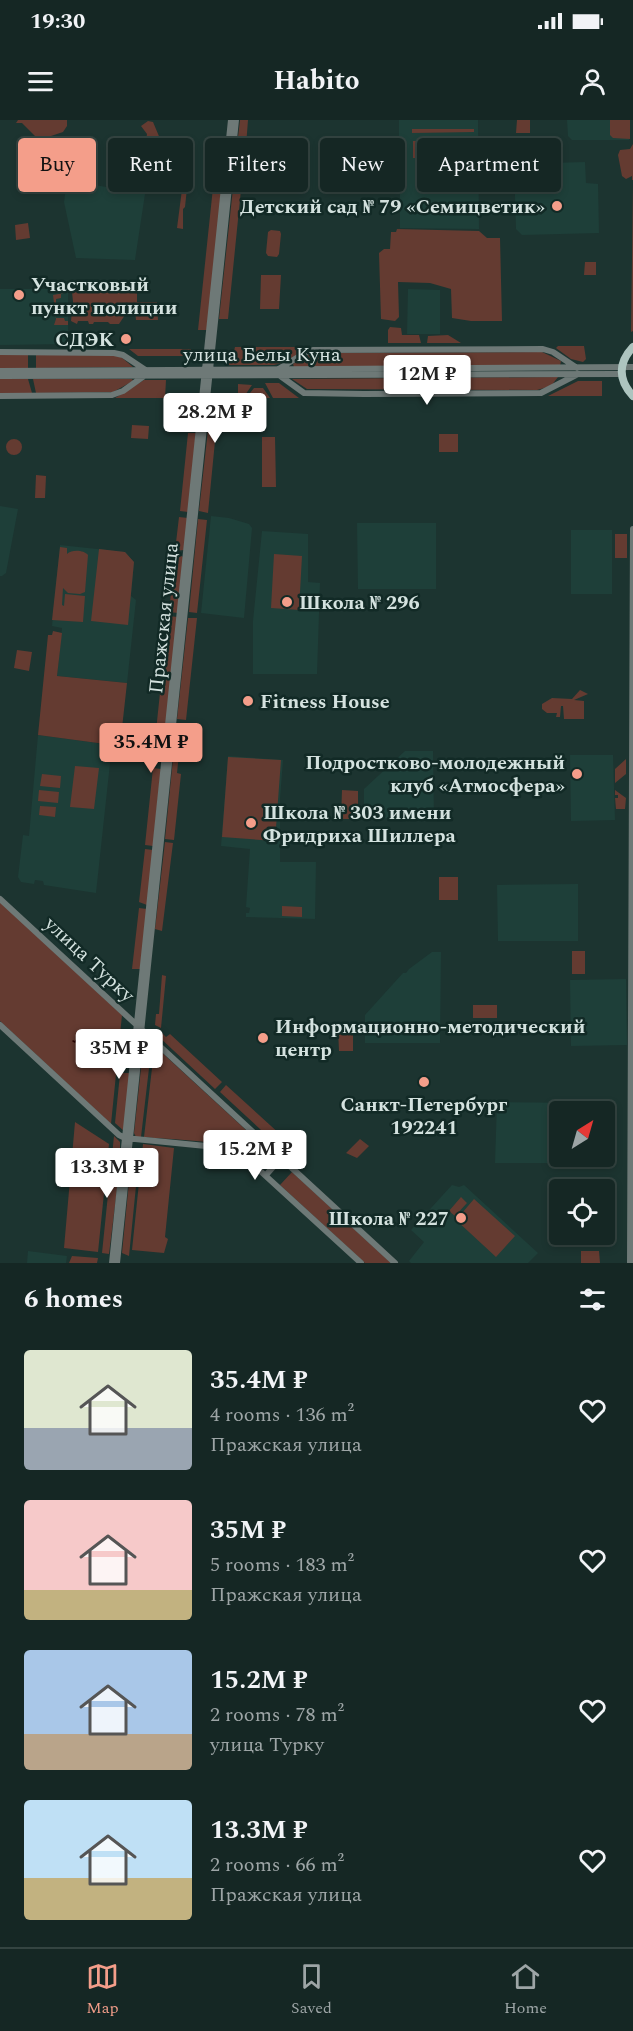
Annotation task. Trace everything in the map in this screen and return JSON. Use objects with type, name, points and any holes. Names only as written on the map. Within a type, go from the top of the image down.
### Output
[{"type":"main road","points":[[633,347],[626,356],[621,371],[624,384],[633,396]]},
{"type":"street","name":"Пражская улица","points":[[208,373],[231,120]]},
{"type":"street","name":"Пражская улица","points":[[117,1263],[139,1027],[236,120]]},
{"type":"street","points":[[543,349],[553,352],[578,371],[541,393],[452,394],[304,393],[278,373],[303,354],[313,350],[543,349]]},
{"type":"street","points":[[0,352],[114,352],[123,355],[146,373],[123,391],[112,395],[0,396]]},
{"type":"street","name":"улица Белы Куна","points":[[0,371],[278,373],[621,371],[633,367]]},
{"type":"street","name":"улица Белы Куна","points":[[0,376],[146,373]]},
{"type":"street","points":[[630,1263],[633,529]]},
{"type":"street","name":"улица Турку","points":[[0,898],[395,1263]]},
{"type":"street","points":[[0,1025],[119,1135],[223,1149],[245,1157],[361,1263]]},
{"type":"street","name":"Пражская улица","points":[[112,1263],[128,1138]]},
{"type":"street","points":[[266,1175],[281,1158]]},
{"type":"shaded area","points":[[18,120],[67,120],[67,126],[63,132],[39,138],[22,123],[16,123]]},
{"type":"shaded area","points":[[240,120],[248,120],[247,138],[238,138]]},
{"type":"shaded area","points":[[399,120],[478,120],[478,138],[417,138],[417,192],[479,192],[479,229],[400,228],[400,192],[405,192],[405,138],[399,138]]},
{"type":"shaded area","points":[[517,120],[530,120],[530,133],[516,133]]},
{"type":"shaded area","points":[[567,120],[629,120],[629,140],[572,140],[568,136]]},
{"type":"shaded area","points":[[610,120],[630,120],[630,139],[613,138],[610,135]]},
{"type":"shaded area","points":[[148,121],[153,122],[160,138],[146,138],[147,134],[141,126]]},
{"type":"shaded area","points":[[412,129],[474,129],[474,132],[412,133]]},
{"type":"shaded area","points":[[413,141],[417,141],[417,158],[413,158]]},
{"type":"shaded area","points":[[633,144],[632,180],[632,176],[626,179],[622,176],[618,155],[620,150],[630,149]]},
{"type":"shaded area","name":"Детский сад № 79 «Семицветик»","points":[[585,162],[586,183],[598,184],[599,233],[522,235],[516,229],[515,192],[561,192],[561,163]]},
{"type":"shaded area","points":[[633,184],[633,331],[631,332]]},
{"type":"shaded area","points":[[96,185],[108,187],[108,192],[145,194],[135,260],[76,258],[64,202],[65,192],[96,192]]},
{"type":"shaded area","points":[[182,192],[187,192],[183,209],[183,229],[177,228]]},
{"type":"shaded area","points":[[213,192],[222,192],[207,330],[198,330]]},
{"type":"shaded area","points":[[233,192],[241,192],[228,319],[219,319]]},
{"type":"shaded area","points":[[28,223],[30,238],[16,240],[15,225]]},
{"type":"shaded area","points":[[397,229],[479,231],[487,238],[500,238],[502,321],[471,321],[452,318],[451,289],[430,283],[398,282],[399,317],[395,321],[381,319],[379,253],[384,249],[390,249],[391,232],[396,232]]},
{"type":"shaded area","points":[[280,231],[281,234],[277,257],[268,256],[266,253],[268,232]]},
{"type":"shaded area","points":[[585,262],[596,262],[596,275],[584,275]]},
{"type":"shaded area","points":[[261,275],[281,275],[279,309],[260,309]]},
{"type":"shaded area","points":[[0,289],[68,289],[68,344],[0,345]]},
{"type":"shaded area","points":[[408,289],[440,290],[440,334],[407,334]]},
{"type":"shaded area","points":[[137,291],[137,302],[157,302],[158,320],[136,320],[134,301],[133,309],[129,309],[119,324],[94,322],[89,324],[88,321],[78,321],[77,324],[71,321],[72,311],[74,311],[72,292]]},
{"type":"shaded area","points":[[64,293],[61,294],[61,298],[56,299],[56,318],[64,318],[68,321],[68,325],[54,325],[56,319],[53,295]]},
{"type":"shaded area","points":[[390,327],[401,328],[402,335],[419,335],[421,343],[388,343]]},
{"type":"shaded area","points":[[448,335],[461,343],[427,343],[428,336]]},
{"type":"shaded area","points":[[558,346],[584,346],[586,359],[583,362],[571,359],[556,348]]},
{"type":"shaded area","points":[[235,347],[310,347],[310,349],[274,365],[229,365],[230,355],[233,355]]},
{"type":"shaded area","points":[[129,349],[191,349],[191,356],[138,356]]},
{"type":"shaded area","points":[[542,352],[561,361],[560,366],[294,367],[293,364],[310,354],[317,353]]},
{"type":"shaded area","points":[[0,354],[28,354],[28,368],[0,368]]},
{"type":"shaded area","points":[[36,354],[110,354],[121,357],[133,367],[36,368]]},
{"type":"shaded area","points":[[558,377],[551,386],[537,390],[307,389],[292,379]]},
{"type":"shaded area","points":[[0,379],[28,379],[32,393],[0,393]]},
{"type":"shaded area","points":[[33,379],[132,379],[133,381],[113,392],[36,393]]},
{"type":"shaded area","points":[[144,380],[166,380],[165,398],[115,398]]},
{"type":"shaded area","points":[[578,381],[602,381],[602,396],[548,396]]},
{"type":"shaded area","points":[[265,383],[279,383],[299,398],[273,398]]},
{"type":"shaded area","points":[[238,384],[252,385],[243,398],[238,398]]},
{"type":"shaded area","points":[[254,388],[263,388],[270,398],[246,398]]},
{"type":"shaded area","points":[[132,425],[149,426],[148,439],[131,438]]},
{"type":"shaded area","points":[[208,430],[216,431],[208,513],[199,511]]},
{"type":"shaded area","points":[[188,433],[196,433],[188,512],[180,511]]},
{"type":"shaded area","points":[[439,434],[458,434],[458,452],[439,452]]},
{"type":"shaded area","points":[[262,437],[275,437],[276,487],[262,487]]},
{"type":"shaded area","points":[[14,439],[20,441],[22,447],[20,453],[14,455],[8,453],[6,447],[8,441]]},
{"type":"shaded area","points":[[36,475],[46,476],[45,498],[35,498]]},
{"type":"shaded area","points":[[0,506],[18,509],[6,573],[2,576],[0,576]]},
{"type":"shaded area","points":[[211,516],[229,518],[249,524],[252,528],[244,618],[201,613]]},
{"type":"shaded area","points":[[179,517],[188,518],[184,550],[175,551]]},
{"type":"shaded area","points":[[198,519],[207,520],[197,613],[189,612]]},
{"type":"shaded area","points":[[357,523],[436,523],[436,589],[358,589]]},
{"type":"shaded area","points":[[571,530],[612,530],[612,594],[571,594]]},
{"type":"shaded area","name":"Школа № 296","points":[[262,531],[308,534],[308,582],[320,583],[317,674],[253,674],[253,621]]},
{"type":"shaded area","points":[[615,534],[627,534],[627,558],[615,558]]},
{"type":"shaded area","points":[[60,545],[125,552],[134,562],[131,596],[136,600],[127,683],[57,676],[62,628],[52,626]]},
{"type":"shaded area","points":[[60,547],[67,548],[67,554],[78,551],[88,555],[85,592],[68,593],[63,588],[62,605],[64,606],[65,594],[85,596],[83,622],[52,620]]},
{"type":"shaded area","points":[[99,549],[125,552],[134,562],[128,625],[91,621]]},
{"type":"shaded area","points":[[175,554],[184,557],[178,613],[169,612]]},
{"type":"shaded area","points":[[274,554],[302,556],[299,610],[271,608]]},
{"type":"shaded area","points":[[168,616],[178,617],[165,732],[156,731]]},
{"type":"shaded area","points":[[188,618],[197,618],[186,720],[177,719]]},
{"type":"shaded area","points":[[53,631],[62,633],[57,676],[127,683],[120,746],[38,735],[48,635],[52,635]]},
{"type":"shaded area","points":[[17,650],[32,652],[29,671],[14,668]]},
{"type":"shaded area","points":[[580,690],[588,694],[574,700],[584,701],[584,719],[564,719],[563,706],[561,706],[560,717],[556,717],[557,713],[547,713],[542,709],[542,704],[552,698],[572,699]]},
{"type":"shaded area","points":[[38,735],[112,745],[96,893],[44,885],[43,881],[35,880],[34,884],[21,882],[18,877],[23,835],[29,836]]},
{"type":"shaded area","points":[[178,736],[185,737],[183,754],[179,754],[177,773],[181,774],[174,840],[165,839],[175,739],[178,739]]},
{"type":"shaded area","points":[[405,751],[433,751],[434,819],[364,818],[364,789]]},
{"type":"shaded area","points":[[570,755],[613,755],[615,820],[571,821]]},
{"type":"shaded area","name":"Школа № 303 имени Фридриха Шиллера","points":[[228,756],[283,760],[280,799],[280,862],[316,862],[315,919],[246,917],[250,908],[246,907],[250,849],[221,846]]},
{"type":"shaded area","points":[[228,757],[281,760],[275,841],[222,837]]},
{"type":"shaded area","points":[[626,759],[626,774],[615,783],[615,769]]},
{"type":"shaded area","points":[[75,766],[99,768],[94,809],[70,807]]},
{"type":"shaded area","points":[[153,768],[161,769],[153,846],[145,845]]},
{"type":"shaded area","points":[[42,774],[61,776],[60,788],[40,786]]},
{"type":"shaded area","points":[[39,790],[59,792],[58,803],[38,801]]},
{"type":"shaded area","points":[[342,790],[358,791],[358,819],[341,819]]},
{"type":"shaded area","points":[[615,790],[626,798],[625,809],[616,809],[615,798],[618,798],[618,795],[615,795]]},
{"type":"shaded area","points":[[40,806],[56,807],[55,817],[39,815]]},
{"type":"shaded area","points":[[165,842],[173,843],[162,931],[155,929]]},
{"type":"shaded area","points":[[145,849],[153,850],[147,905],[139,902]]},
{"type":"shaded area","points":[[439,877],[458,877],[458,900],[439,900]]},
{"type":"shaded area","points":[[578,884],[578,941],[498,941],[497,885]]},
{"type":"shaded area","points":[[0,902],[122,1015],[111,1124],[0,1021]]},
{"type":"shaded area","points":[[282,906],[302,907],[302,917],[282,916]]},
{"type":"shaded area","points":[[139,908],[147,909],[141,969],[132,969]]},
{"type":"shaded area","points":[[572,951],[585,951],[585,974],[572,974]]},
{"type":"shaded area","points":[[432,952],[441,952],[440,1043],[365,1043],[365,1015],[403,973]]},
{"type":"shaded area","points":[[162,975],[166,976],[161,1028],[155,1025],[156,1014],[159,1014]]},
{"type":"shaded area","points":[[626,979],[627,1045],[571,1046],[570,980]]},
{"type":"shaded area","points":[[473,1005],[497,1005],[497,1018],[473,1018]]},
{"type":"shaded area","points":[[338,1029],[353,1029],[353,1051],[339,1051]]},
{"type":"shaded area","points":[[162,1033],[166,1037],[170,1034],[222,1082],[215,1089],[159,1037]]},
{"type":"shaded area","points":[[158,1049],[271,1153],[273,1159],[270,1164],[260,1165],[234,1149],[213,1143],[144,1137],[154,1051]]},
{"type":"shaded area","points":[[143,1050],[151,1051],[141,1137],[136,1137],[134,1133]]},
{"type":"shaded area","points":[[130,1073],[124,1131],[115,1123],[120,1074]]},
{"type":"shaded area","points":[[226,1085],[293,1146],[286,1153],[220,1092]]},
{"type":"shaded area","points":[[497,1102],[549,1103],[549,1163],[495,1163]]},
{"type":"shaded area","points":[[75,1122],[109,1144],[98,1252],[64,1248]]},
{"type":"shaded area","points":[[114,1136],[120,1142],[122,1149],[109,1254],[102,1253]]},
{"type":"shaded area","points":[[360,1139],[369,1146],[357,1158],[346,1153]]},
{"type":"shaded area","points":[[143,1144],[174,1148],[165,1237],[168,1239],[164,1253],[132,1250]]},
{"type":"shaded area","points":[[132,1151],[138,1152],[139,1156],[129,1256],[122,1253]]},
{"type":"shaded area","points":[[292,1172],[391,1263],[365,1263],[280,1185]]},
{"type":"shaded area","name":"Школа № 227","points":[[452,1185],[459,1187],[464,1185],[538,1253],[528,1263],[411,1263],[409,1261],[424,1242],[411,1230]]},
{"type":"shaded area","points":[[461,1197],[467,1203],[455,1216],[449,1211]]},
{"type":"shaded area","points":[[474,1199],[515,1236],[496,1257],[456,1220]]},
{"type":"shaded area","points":[[28,1251],[67,1256],[66,1263],[27,1263]]},
{"type":"shaded area","points":[[581,1251],[599,1251],[600,1263],[581,1263]]},
{"type":"shaded area","points":[[72,1256],[98,1258],[97,1263],[69,1263]]},
{"type":"waterway","points":[[73,1041],[75,1042],[81,1034]]},
{"type":"place","name":"Детский сад № 79 «Семицветик»","points":[[557,206]]},
{"type":"place","name":"Участковый пункт полиции","points":[[19,295]]},
{"type":"place","name":"СДЭК","points":[[126,339]]},
{"type":"place","name":"Школа № 296","points":[[287,602]]},
{"type":"place","name":"Fitness House","points":[[248,701]]},
{"type":"place","name":"Подростково-молодежный клуб «Атмосфера»","points":[[577,774]]},
{"type":"place","name":"Школа № 303 имени Фридриха Шиллера","points":[[251,823]]},
{"type":"place","name":"Информационно-методический центр","points":[[263,1038]]},
{"type":"place","name":"Санкт-Петербург 192241","points":[[424,1082]]},
{"type":"place","name":"Школа № 227","points":[[461,1218]]}]
